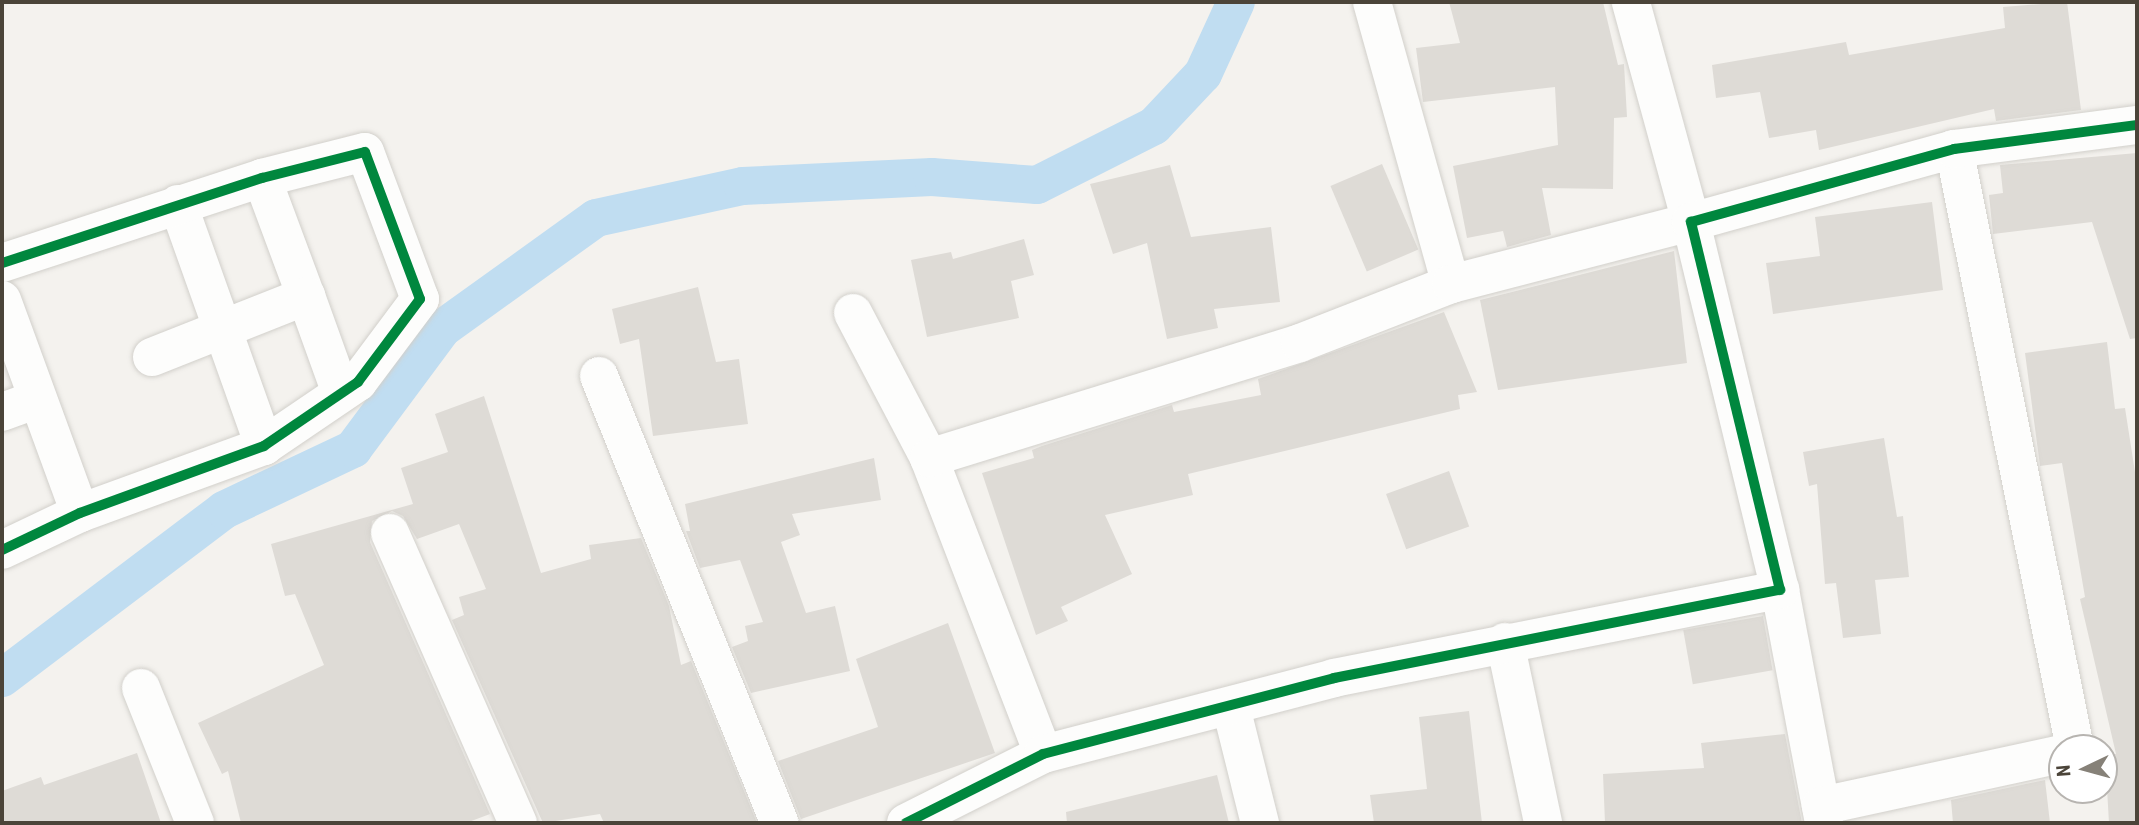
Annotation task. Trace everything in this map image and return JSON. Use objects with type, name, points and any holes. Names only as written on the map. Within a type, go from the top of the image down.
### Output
[{"type":"street","points":[[1372,2],[1451,284]]},
{"type":"street","points":[[1631,2],[1691,222],[1780,590],[1823,815],[2048,758]]},
{"type":"street","points":[[929,458],[1300,343],[1451,284],[1691,222],[1954,149],[2137,125]]},
{"type":"street","points":[[1954,149],[2072,734]]},
{"type":"street","points":[[2,263],[262,178],[365,152],[420,299],[358,382],[264,446],[80,513],[2,550]]},
{"type":"street","points":[[262,178],[341,393]]},
{"type":"street","points":[[178,204],[264,446]]},
{"type":"street","points":[[152,357],[306,296]]},
{"type":"street","points":[[2,300],[80,513]]},
{"type":"street","points":[[853,313],[929,458],[1042,754]]},
{"type":"street","points":[[599,376],[780,823]]},
{"type":"street","points":[[2,412],[38,399]]},
{"type":"street","points":[[390,533],[518,823]]},
{"type":"street","points":[[906,823],[1042,754],[1505,642],[1780,590]]},
{"type":"street","points":[[1505,642],[1543,823]]},
{"type":"street","points":[[141,688],[195,823]]},
{"type":"street","points":[[1231,707],[1260,823]]},
{"type":"building","points":[[1449,2],[1603,2],[1618,65],[1624,64],[1627,117],[1614,118],[1613,189],[1542,188],[1551,235],[1507,247],[1503,231],[1467,238],[1453,166],[1558,145],[1555,87],[1423,102],[1416,48],[1460,43]]},
{"type":"building","points":[[2067,2],[2081,110],[1996,121],[1994,109],[1819,150],[1816,130],[1769,138],[1760,92],[1716,98],[1712,65],[1846,42],[1849,55],[2005,28],[2003,7]]},
{"type":"building","points":[[2137,153],[2137,338],[2130,339],[2092,222],[1993,234],[1989,195],[2003,193],[2000,165]]},
{"type":"building","points":[[1382,164],[1418,250],[1367,271],[1330,186]]},
{"type":"building","points":[[1170,165],[1191,237],[1271,227],[1280,302],[1214,309],[1218,328],[1167,339],[1147,243],[1113,254],[1090,184]]},
{"type":"building","points":[[1932,202],[1943,290],[1773,314],[1766,263],[1820,256],[1815,217]]},
{"type":"building","points":[[1024,239],[1034,275],[1011,281],[1019,318],[927,337],[911,260],[951,252],[953,259]]},
{"type":"building","points":[[1674,251],[1687,363],[1498,390],[1480,300]]},
{"type":"building","points":[[698,287],[716,362],[739,359],[748,424],[653,436],[639,339],[620,344],[612,309]]},
{"type":"building","points":[[1444,312],[1477,392],[1458,395],[1460,409],[1188,474],[1193,495],[1105,515],[1132,574],[1061,607],[1068,621],[1036,635],[982,473],[1034,458],[1032,450],[1042,446],[1172,405],[1174,412],[1261,395],[1258,379]]},
{"type":"building","points":[[2107,342],[2115,409],[2125,408],[2137,485],[2137,823],[2109,823],[2108,804],[2118,804],[2118,734],[2111,734],[2080,599],[2085,597],[2062,463],[2040,466],[2025,353]]},
{"type":"building","points":[[484,396],[541,573],[591,559],[589,545],[641,538],[669,606],[681,665],[691,661],[757,823],[604,823],[600,814],[543,823],[452,620],[464,615],[459,597],[486,589],[459,524],[417,539],[403,516],[392,511],[372,521],[370,542],[490,814],[466,823],[241,823],[228,771],[222,774],[198,723],[324,665],[295,594],[285,596],[271,544],[413,504],[401,468],[448,452],[435,414]]},
{"type":"building","points":[[1884,438],[1897,517],[1903,516],[1909,577],[1875,580],[1881,634],[1843,638],[1836,583],[1825,584],[1817,484],[1809,486],[1803,452]]},
{"type":"building","points":[[874,458],[881,500],[792,514],[800,535],[781,542],[806,613],[835,606],[850,671],[751,693],[732,647],[748,641],[745,626],[763,622],[740,560],[700,568],[686,531],[690,531],[685,504]]},
{"type":"building","points":[[1449,471],[1469,526],[1406,549],[1386,494]]},
{"type":"building","points":[[1763,616],[1773,670],[1693,684],[1683,630]]},
{"type":"building","points":[[948,623],[995,753],[801,819],[778,761],[878,727],[856,659]]},
{"type":"building","points":[[1469,711],[1482,823],[1374,823],[1370,795],[1427,789],[1419,717]]},
{"type":"building","points":[[1785,734],[1802,823],[1605,823],[1603,774],[1704,768],[1701,743]]},
{"type":"building","points":[[137,753],[161,823],[2,823],[2,791],[41,777],[44,785]]},
{"type":"building","points":[[1217,775],[1229,823],[1067,823],[1066,812]]},
{"type":"building","points":[[2045,780],[2050,823],[1953,823],[1951,800]]},
{"type":"waterway","points":[[2,678],[224,510],[353,449],[443,328],[596,218],[743,186],[932,177],[1037,185],[1154,126],[1203,74],[1236,2]]},
{"type":"cycle path","points":[[906,823],[1043,754],[1334,678],[1780,590],[1691,222],[1954,149],[2137,125]]},
{"type":"cycle path","points":[[2,263],[262,178],[365,152],[420,299],[358,382],[264,446],[80,513],[2,550]]}]
